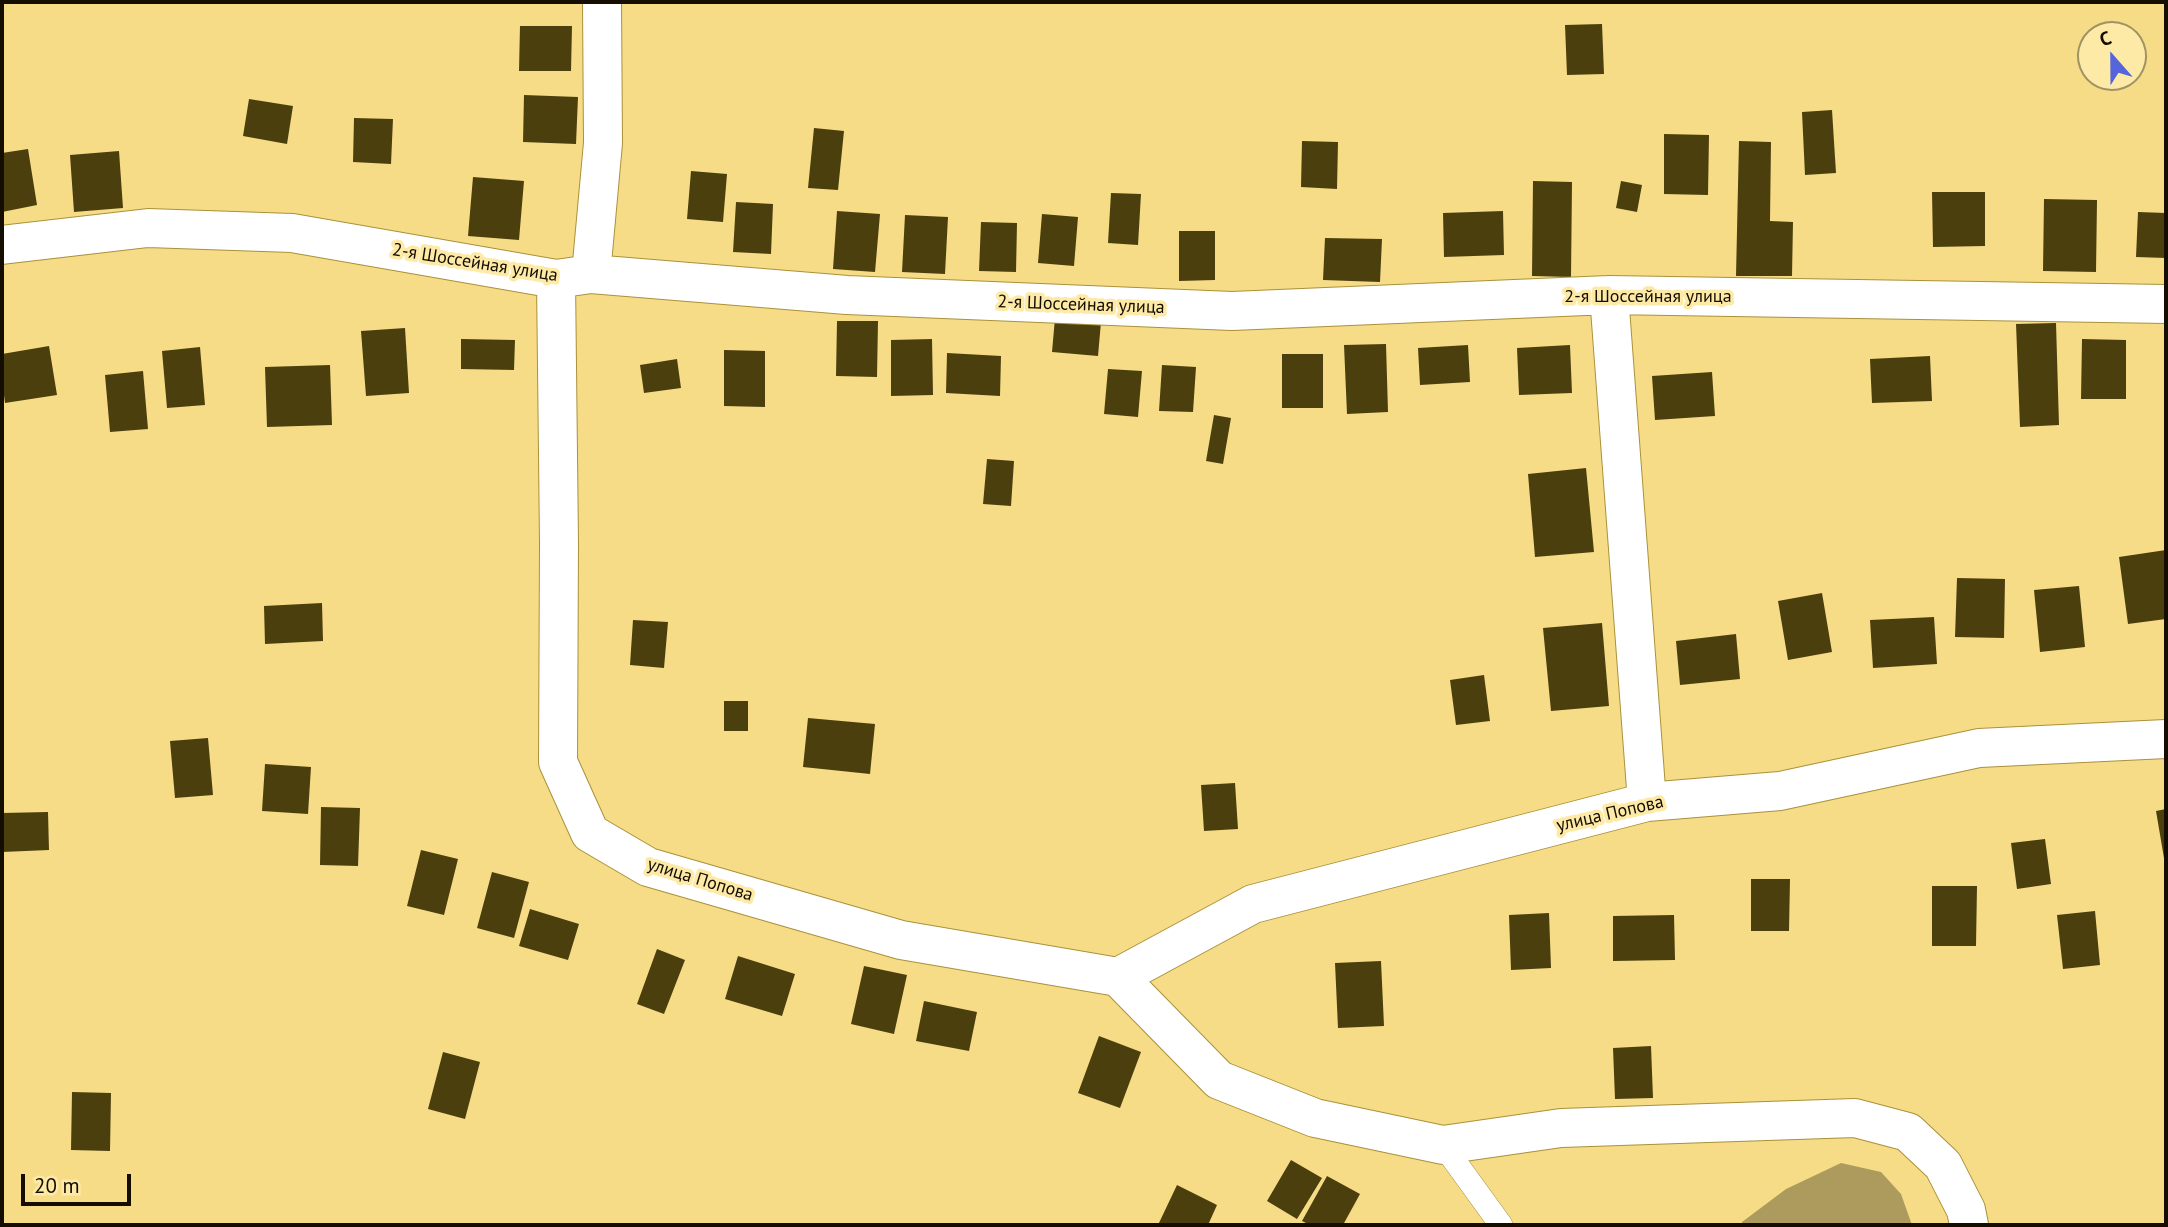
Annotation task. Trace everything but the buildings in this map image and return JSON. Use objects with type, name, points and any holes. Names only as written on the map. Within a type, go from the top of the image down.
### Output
[{"type":"street","name":"улица Попова","points":[[602,2],[603,143],[573,276],[559,543],[558,762],[590,833],[648,867],[901,940],[1118,976],[1253,904],[1647,802],[1780,791],[1979,748],[2166,739]]},
{"type":"street","name":"2-я Шоссейная улица","points":[[2,245],[148,228],[292,233],[573,276],[847,295],[1232,311],[1608,295],[2166,304]]},
{"type":"street","points":[[1608,295],[1647,802]]},
{"type":"street","points":[[1118,976],[1219,1080],[1315,1118],[1443,1146],[1561,1128],[1855,1118],[1909,1132],[1943,1165],[1966,1210],[1969,1225]]},
{"type":"lane","points":[[1443,1146],[1501,1225]]},
{"type":"shaded area","points":[[1841,1163],[1881,1172],[1901,1194],[1912,1225],[1742,1225],[1742,1222],[1786,1189]]}]
